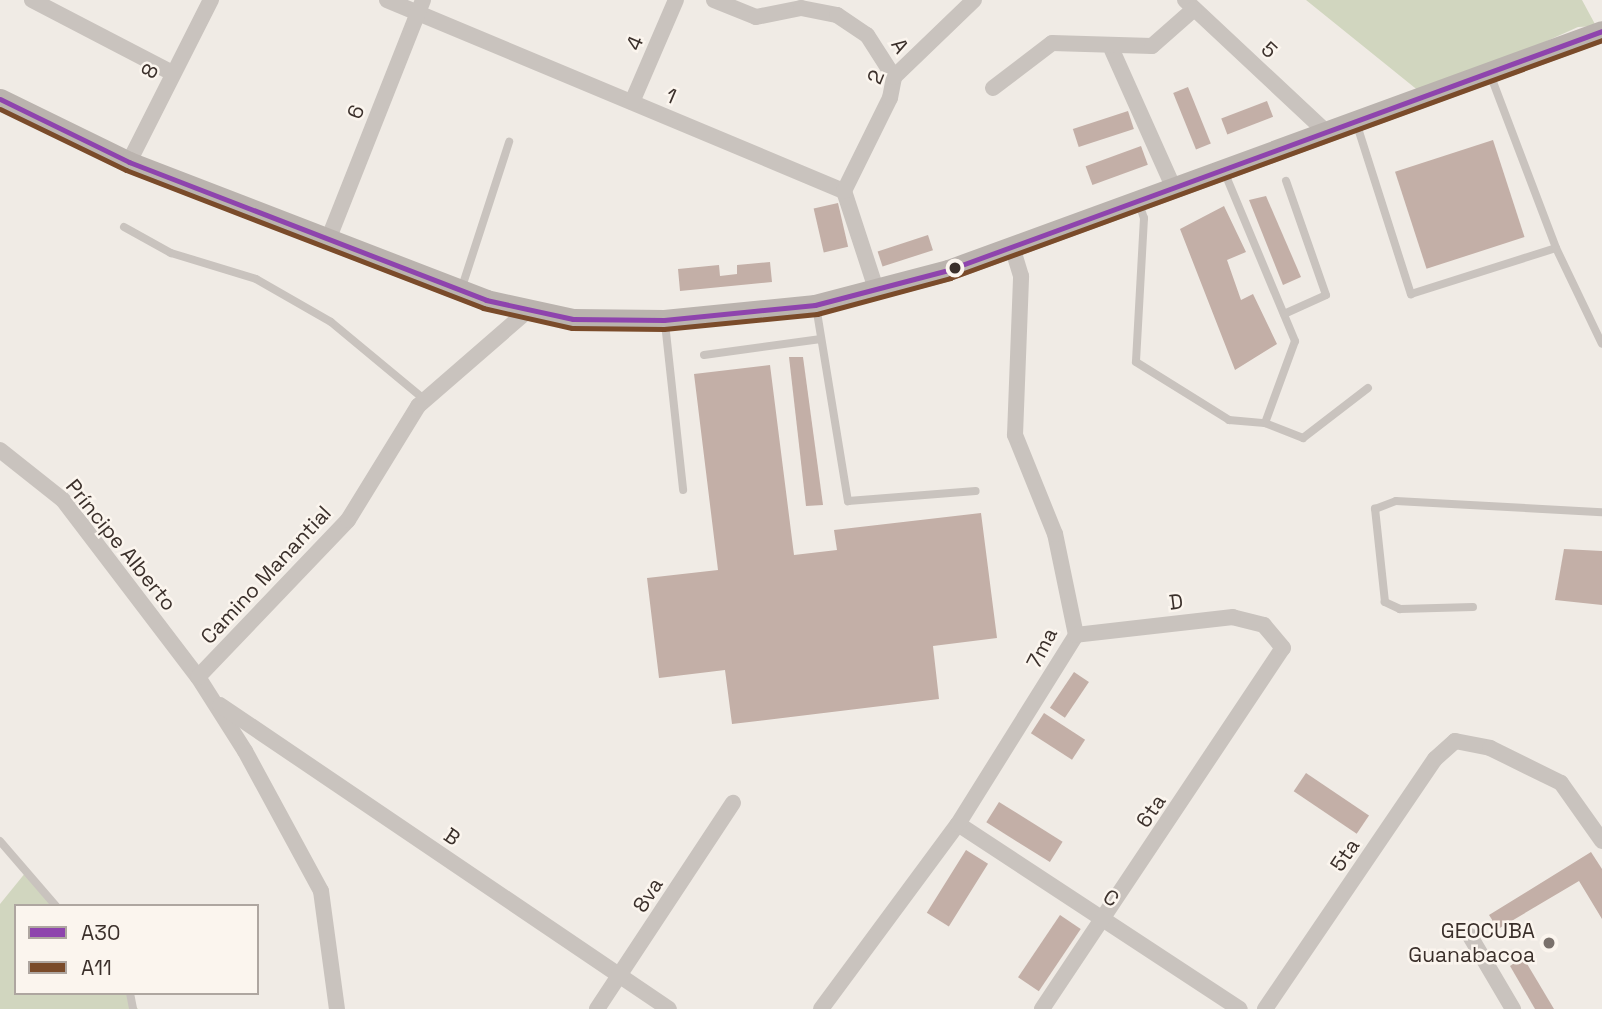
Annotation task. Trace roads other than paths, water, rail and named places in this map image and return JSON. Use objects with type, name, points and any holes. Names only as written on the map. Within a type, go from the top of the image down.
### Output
[{"type":"main road","points":[[0,99],[129,162],[328,240],[526,312],[583,320],[664,320],[815,305],[876,289],[1012,246],[1136,197],[1356,122],[1602,32]]},
{"type":"street","points":[[33,0],[49,5],[172,73]]},
{"type":"street","name":"8","points":[[129,162],[211,0]]},
{"type":"street","name":"1","points":[[387,0],[420,7],[632,102],[844,191]]},
{"type":"street","name":"4","points":[[632,102],[676,0]]},
{"type":"street","name":"A","points":[[714,0],[756,17],[801,8],[837,15],[867,35],[894,77]]},
{"type":"street","name":"2","points":[[844,191],[890,98],[894,77],[975,0]]},
{"type":"street","points":[[993,88],[1052,43],[1112,50],[1152,46],[1189,4]]},
{"type":"street","name":"5","points":[[1189,4],[1325,131]]},
{"type":"street","name":"6","points":[[328,240],[420,7]]},
{"type":"street","points":[[1112,50],[1172,184]]},
{"type":"street","points":[[844,191],[876,289]]},
{"type":"street","name":"7ma","points":[[821,1009],[958,824],[1076,635],[1055,534],[1015,435],[1021,276],[1012,246]]},
{"type":"street","name":"Camino Manantial","points":[[198,677],[348,520],[425,400],[526,312]]},
{"type":"street","name":"Príncipe Alberto","points":[[0,450],[63,500],[198,677],[212,700],[321,891],[337,1009]]},
{"type":"street","name":"D","points":[[1076,635],[1233,617],[1277,633]]},
{"type":"street","name":"6ta","points":[[1042,1009],[1279,661],[1283,648],[1277,633]]},
{"type":"street","name":"B","points":[[212,700],[669,1009]]},
{"type":"street","name":"5ta","points":[[1265,1009],[1435,759],[1455,741],[1470,741],[1562,783],[1602,841]]},
{"type":"street","name":"8va","points":[[597,1009],[733,803]]},
{"type":"street","name":"C","points":[[958,824],[1240,1009]]},
{"type":"street","points":[[1470,936],[1513,1009]]},
{"type":"lane","points":[[1490,74],[1556,248],[1602,344]]},
{"type":"lane","points":[[1356,122],[1411,294],[1556,248]]},
{"type":"lane","points":[[461,290],[509,142]]},
{"type":"lane","points":[[1223,167],[1295,341],[1265,423]]},
{"type":"lane","points":[[1284,314],[1326,295],[1286,181]]},
{"type":"lane","points":[[1136,197],[1144,218],[1136,362],[1229,421],[1265,423],[1303,438],[1368,388]]},
{"type":"lane","points":[[124,227],[171,253],[256,279],[331,322],[425,400]]},
{"type":"lane","points":[[815,305],[848,501],[976,491]]},
{"type":"lane","points":[[664,320],[683,490]]},
{"type":"lane","points":[[704,355],[821,339]]},
{"type":"lane","points":[[1473,607],[1400,609],[1385,602],[1375,509],[1396,501],[1602,512]]},
{"type":"lane","points":[[0,841],[54,904]]},
{"type":"lane","points":[[131,995],[133,1009]]},
{"type":"place","name":"GEOCUBA Guanabacoa","points":[[1549,943]]}]
